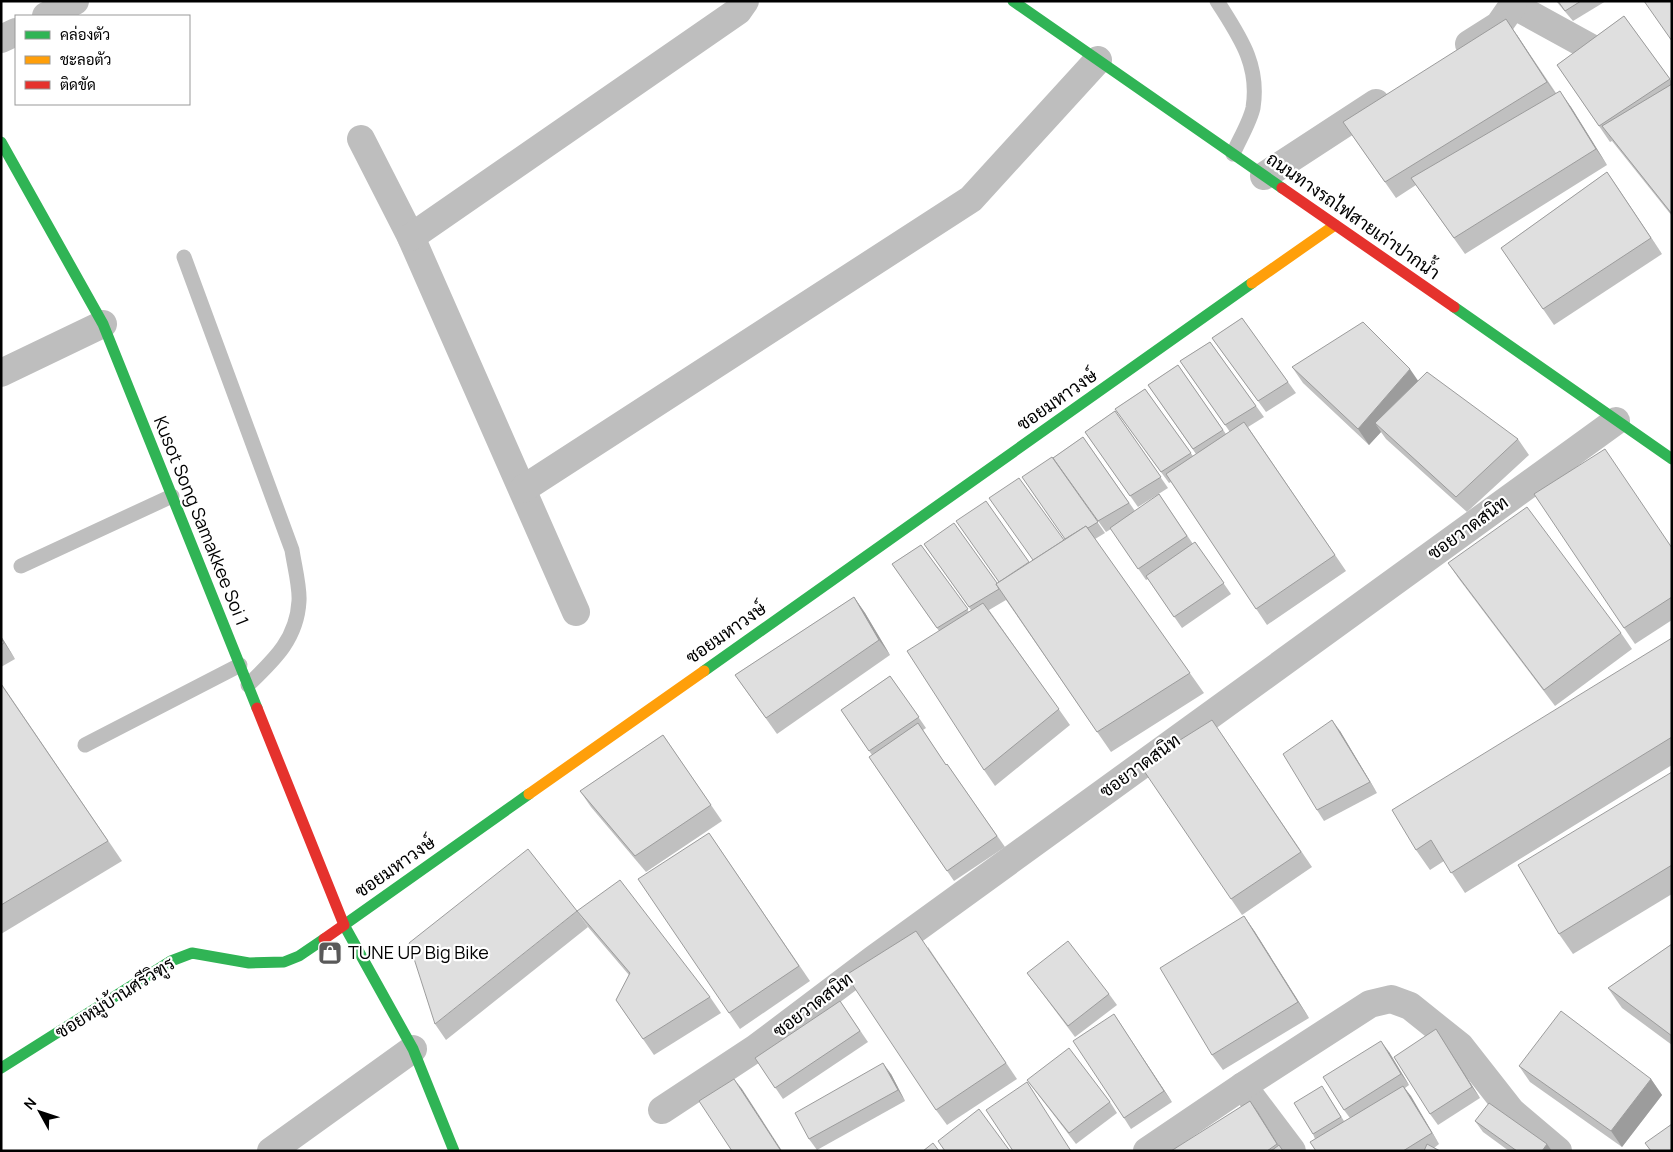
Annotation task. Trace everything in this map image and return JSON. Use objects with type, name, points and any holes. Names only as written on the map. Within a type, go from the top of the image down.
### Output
[{"type":"street","points":[[48,15],[75,1]]},
{"type":"street","points":[[411,237],[738,11],[745,1]]},
{"type":"street","name":"ถนนทางรถไฟสายเก่าปากน้ำ","points":[[1013,1],[1672,459]]},
{"type":"street","points":[[1449,57],[1499,24],[1513,3],[1595,50]]},
{"type":"street","points":[[1,39],[15,32]]},
{"type":"street","points":[[523,489],[971,199],[1098,60]]},
{"type":"street","points":[[1264,176],[1398,89]]},
{"type":"street","points":[[361,139],[411,237],[576,612]]},
{"type":"street","name":"Kusot Song Samakkee Soi 1","points":[[1,142],[103,324],[344,925]]},
{"type":"street","name":"ซอยมหาวงษ์","points":[[344,925],[1335,225]]},
{"type":"street","points":[[1,373],[103,324]]},
{"type":"street","name":"ซอยวาดสนิท","points":[[662,1110],[756,1048],[874,959],[1616,421]]},
{"type":"street","points":[[344,925],[413,1049],[454,1151]]},
{"type":"street","name":"ซอยหมู่บ้านศรีวิฑูร","points":[[1,1068],[171,961],[192,953],[249,963],[284,962],[299,956],[344,925]]},
{"type":"street","points":[[1147,1151],[1370,1004],[1391,999],[1410,1006],[1460,1046],[1511,1112],[1558,1151]]},
{"type":"street","points":[[272,1151],[413,1049]]},
{"type":"street","points":[[1243,1086],[1292,1151]]},
{"type":"lane","points":[[1217,1],[1241,39],[1254,77],[1252,109],[1233,154]]},
{"type":"lane","points":[[184,257],[292,550],[300,600],[292,633],[278,656],[248,685]]},
{"type":"lane","points":[[21,566],[172,496]]},
{"type":"lane","points":[[85,745],[240,665]]},
{"type":"building","points":[[1558,1],[1581,1],[1565,11]]},
{"type":"building","points":[[1644,1],[1672,1],[1672,41]]},
{"type":"building","points":[[1624,16],[1670,79],[1599,126],[1557,65]]},
{"type":"building","points":[[1506,19],[1547,82],[1385,182],[1343,122]]},
{"type":"building","points":[[1672,84],[1672,214],[1602,126]]},
{"type":"building","points":[[1560,91],[1596,149],[1454,238],[1411,178]]},
{"type":"building","points":[[1607,172],[1651,238],[1543,309],[1501,248]]},
{"type":"building","points":[[1242,318],[1288,382],[1258,401],[1212,338]]},
{"type":"building","points":[[1363,322],[1410,369],[1358,429],[1292,367]]},
{"type":"building","points":[[1210,342],[1256,406],[1225,425],[1180,361]]},
{"type":"building","points":[[1178,365],[1223,430],[1193,449],[1148,385]]},
{"type":"building","points":[[1427,372],[1518,439],[1456,497],[1375,423]]},
{"type":"building","points":[[1145,389],[1191,453],[1161,472],[1115,409]]},
{"type":"building","points":[[1115,411],[1161,477],[1130,496],[1085,432]]},
{"type":"building","points":[[1244,422],[1335,555],[1256,609],[1166,474]]},
{"type":"building","points":[[1083,437],[1129,503],[1098,521],[1053,458]]},
{"type":"building","points":[[1605,449],[1672,548],[1672,597],[1624,628],[1534,494]]},
{"type":"building","points":[[1052,457],[1098,522],[1088,528],[1086,526],[1065,539],[1022,477]]},
{"type":"building","points":[[1019,478],[1064,540],[1033,560],[989,498]]},
{"type":"building","points":[[1159,494],[1187,536],[1138,569],[1110,528]]},
{"type":"building","points":[[986,501],[1029,562],[999,582],[956,521]]},
{"type":"building","points":[[1527,507],[1621,633],[1544,690],[1448,563]]},
{"type":"building","points":[[954,523],[997,583],[999,589],[969,607],[924,544]]},
{"type":"building","points":[[1086,526],[1190,673],[1097,732],[996,584]]},
{"type":"building","points":[[1195,542],[1224,583],[1174,617],[1146,576]]},
{"type":"building","points":[[921,545],[968,609],[937,628],[892,564]]},
{"type":"building","points":[[854,597],[879,640],[766,718],[735,675]]},
{"type":"building","points":[[983,603],[1059,709],[984,770],[907,651]]},
{"type":"building","points":[[1672,638],[1672,737],[1451,873],[1431,840],[1416,850],[1392,810]]},
{"type":"building","points":[[890,676],[919,717],[869,751],[841,710]]},
{"type":"building","points":[[1,684],[108,841],[1,905]]},
{"type":"building","points":[[1212,720],[1301,852],[1231,899],[1140,765]]},
{"type":"building","points":[[1332,720],[1370,782],[1317,810],[1283,754]]},
{"type":"building","points":[[918,723],[997,836],[947,871],[869,757]]},
{"type":"building","points":[[663,735],[711,805],[635,856],[580,791]]},
{"type":"building","points":[[1672,772],[1672,865],[1559,934],[1518,865]]},
{"type":"building","points":[[709,833],[799,966],[729,1013],[638,879]]},
{"type":"building","points":[[528,849],[577,911],[435,1024],[409,943]]},
{"type":"building","points":[[620,880],[710,997],[643,1039],[616,1000],[630,973],[577,911]]},
{"type":"building","points":[[1244,916],[1298,1002],[1212,1055],[1160,968]]},
{"type":"building","points":[[916,931],[1006,1063],[936,1110],[846,975]]},
{"type":"building","points":[[1068,941],[1109,994],[1068,1026],[1027,973]]},
{"type":"building","points":[[1672,944],[1672,1036],[1608,988]]},
{"type":"building","points":[[840,1001],[860,1031],[775,1088],[755,1058]]},
{"type":"building","points":[[1561,1011],[1651,1079],[1611,1131],[1519,1066]]},
{"type":"building","points":[[1114,1014],[1164,1091],[1124,1118],[1073,1041]]},
{"type":"building","points":[[1436,1029],[1472,1087],[1430,1114],[1394,1057]]},
{"type":"building","points":[[1381,1041],[1401,1074],[1344,1110],[1323,1077]]},
{"type":"building","points":[[1069,1048],[1110,1102],[1069,1133],[1027,1080]]},
{"type":"building","points":[[883,1063],[898,1090],[809,1139],[795,1113]]},
{"type":"building","points":[[734,1079],[781,1151],[732,1151],[699,1101]]},
{"type":"building","points":[[1027,1082],[1071,1151],[1013,1151],[986,1110]]},
{"type":"building","points":[[1322,1086],[1341,1117],[1313,1134],[1294,1103]]},
{"type":"building","points":[[1403,1086],[1432,1133],[1403,1151],[1316,1151],[1310,1142]]},
{"type":"building","points":[[1250,1101],[1277,1144],[1267,1151],[1171,1151]]},
{"type":"building","points":[[1489,1103],[1547,1144],[1542,1151],[1517,1151],[1475,1121]]},
{"type":"building","points":[[979,1109],[1010,1151],[945,1151],[938,1141]]},
{"type":"building","points":[[1672,1124],[1672,1151],[1651,1151],[1645,1143]]},
{"type":"building","points":[[933,1143],[939,1151],[923,1151]]},
{"type":"building","points":[[1427,1144],[1440,1151],[1424,1151]]},
{"type":"building","points":[[1279,1145],[1283,1151],[1271,1151]]},
{"type":"traffic: fast","points":[[1013,1],[1282,188]]},
{"type":"traffic: fast","points":[[1,142],[103,324],[257,708]]},
{"type":"traffic: fast","points":[[704,671],[1252,283]]},
{"type":"traffic: fast","points":[[1454,307],[1672,459]]},
{"type":"traffic: fast","points":[[454,1151],[413,1049],[344,925],[529,794]]},
{"type":"traffic: fast","points":[[1,1068],[171,961],[192,953],[249,963],[284,962],[299,956],[324,939]]},
{"type":"traffic: slow","points":[[1252,283],[1335,225]]},
{"type":"traffic: slow","points":[[529,794],[704,671]]},
{"type":"traffic: jam","points":[[1282,188],[1454,307]]},
{"type":"traffic: jam","points":[[257,708],[344,925],[324,939]]},
{"type":"place","name":"TUNE UP Big Bike","points":[[330,953]]}]
